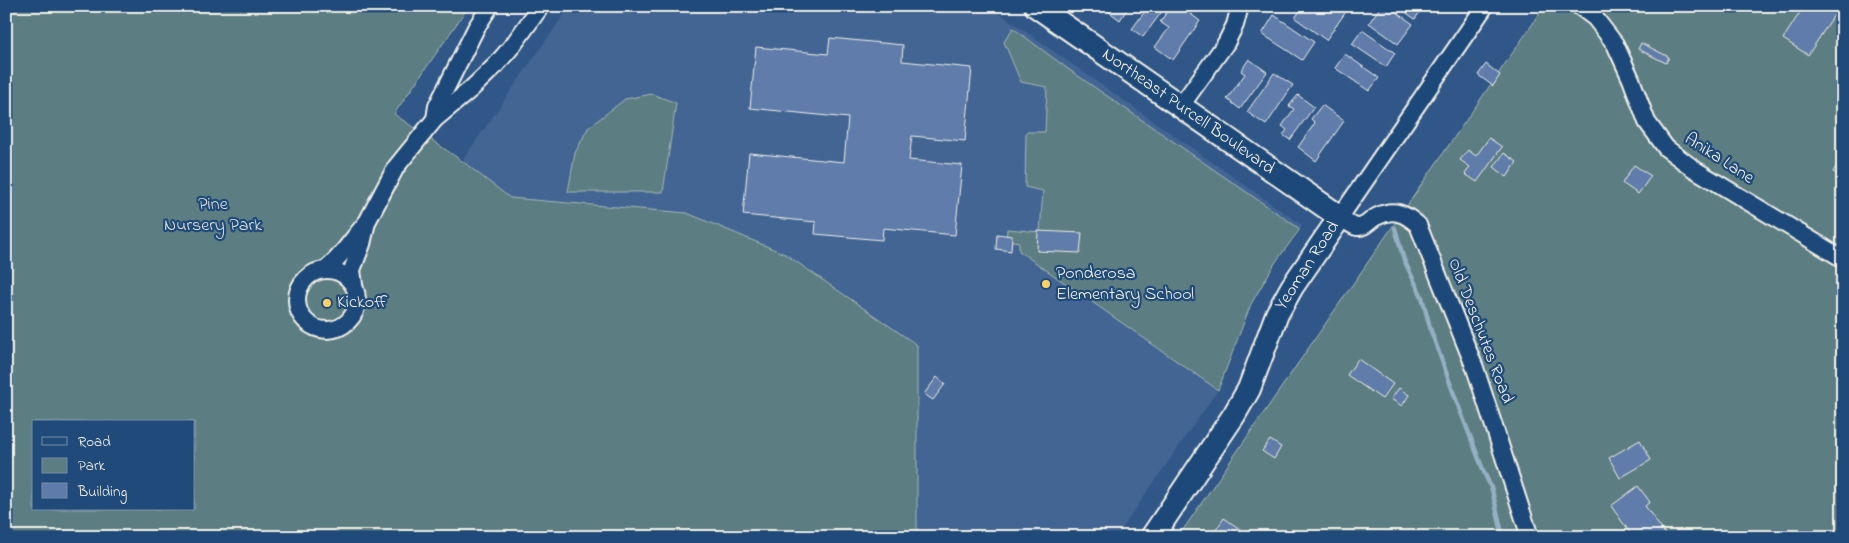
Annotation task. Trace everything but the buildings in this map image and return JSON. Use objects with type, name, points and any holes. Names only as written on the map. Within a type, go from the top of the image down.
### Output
[{"type":"street","points":[[435,119],[437,106],[476,28],[490,6]]},
{"type":"street","points":[[325,270],[342,273],[349,278],[358,293],[358,305],[354,314],[338,330],[319,330],[310,326],[299,314],[297,297],[303,281],[310,275],[325,270],[337,261],[367,222],[396,167],[435,119],[472,90],[495,66],[513,45],[541,6]]},
{"type":"street","name":"Northeast Purcell Boulevard","points":[[1036,6],[1340,217]]},
{"type":"street","points":[[1180,107],[1226,43],[1235,24],[1240,6]]},
{"type":"street","name":"Yeoman Road","points":[[1152,537],[1249,389],[1277,314],[1292,287],[1485,6]]},
{"type":"street","name":"Anika Lane","points":[[1579,6],[1596,18],[1614,44],[1631,78],[1647,122],[1666,148],[1694,169],[1843,259]]},
{"type":"street","name":"Old Deschutes Road","points":[[1340,217],[1356,227],[1364,227],[1378,216],[1396,212],[1407,216],[1418,225],[1475,368],[1530,537]]},
{"type":"street","points":[[354,285],[352,270],[362,244],[367,222]]},
{"type":"shaded area","name":"Ponderosa Elementary School","points":[[570,6],[989,6],[1302,225],[1275,263],[1251,304],[1218,390],[1116,537],[917,537],[917,345],[687,213],[510,198],[462,161]]},
{"type":"green space","name":"Pine Nursery Park","points":[[6,6],[469,6],[394,114],[462,161],[510,198],[687,213],[785,254],[917,345],[917,537],[6,537]]},
{"type":"green space","points":[[1545,6],[1843,6],[1843,537],[1178,537]]},
{"type":"green space","points":[[1013,28],[1068,69],[1300,229],[1275,263],[1251,304],[1218,390],[1019,251],[1019,242],[1006,240],[1007,229],[1040,232],[1043,191],[1025,187],[1026,132],[1045,132],[1047,87],[1021,82],[1004,42]]},
{"type":"green space","points":[[652,94],[676,103],[663,192],[568,192],[575,153],[588,128],[625,99]]},
{"type":"waterway","points":[[1395,228],[1404,260],[1422,297],[1431,331],[1492,490],[1503,537]]},
{"type":"place","name":"Ponderosa Elementary School","points":[[1046,284]]},
{"type":"place","name":"Kickoff","points":[[327,303]]}]
